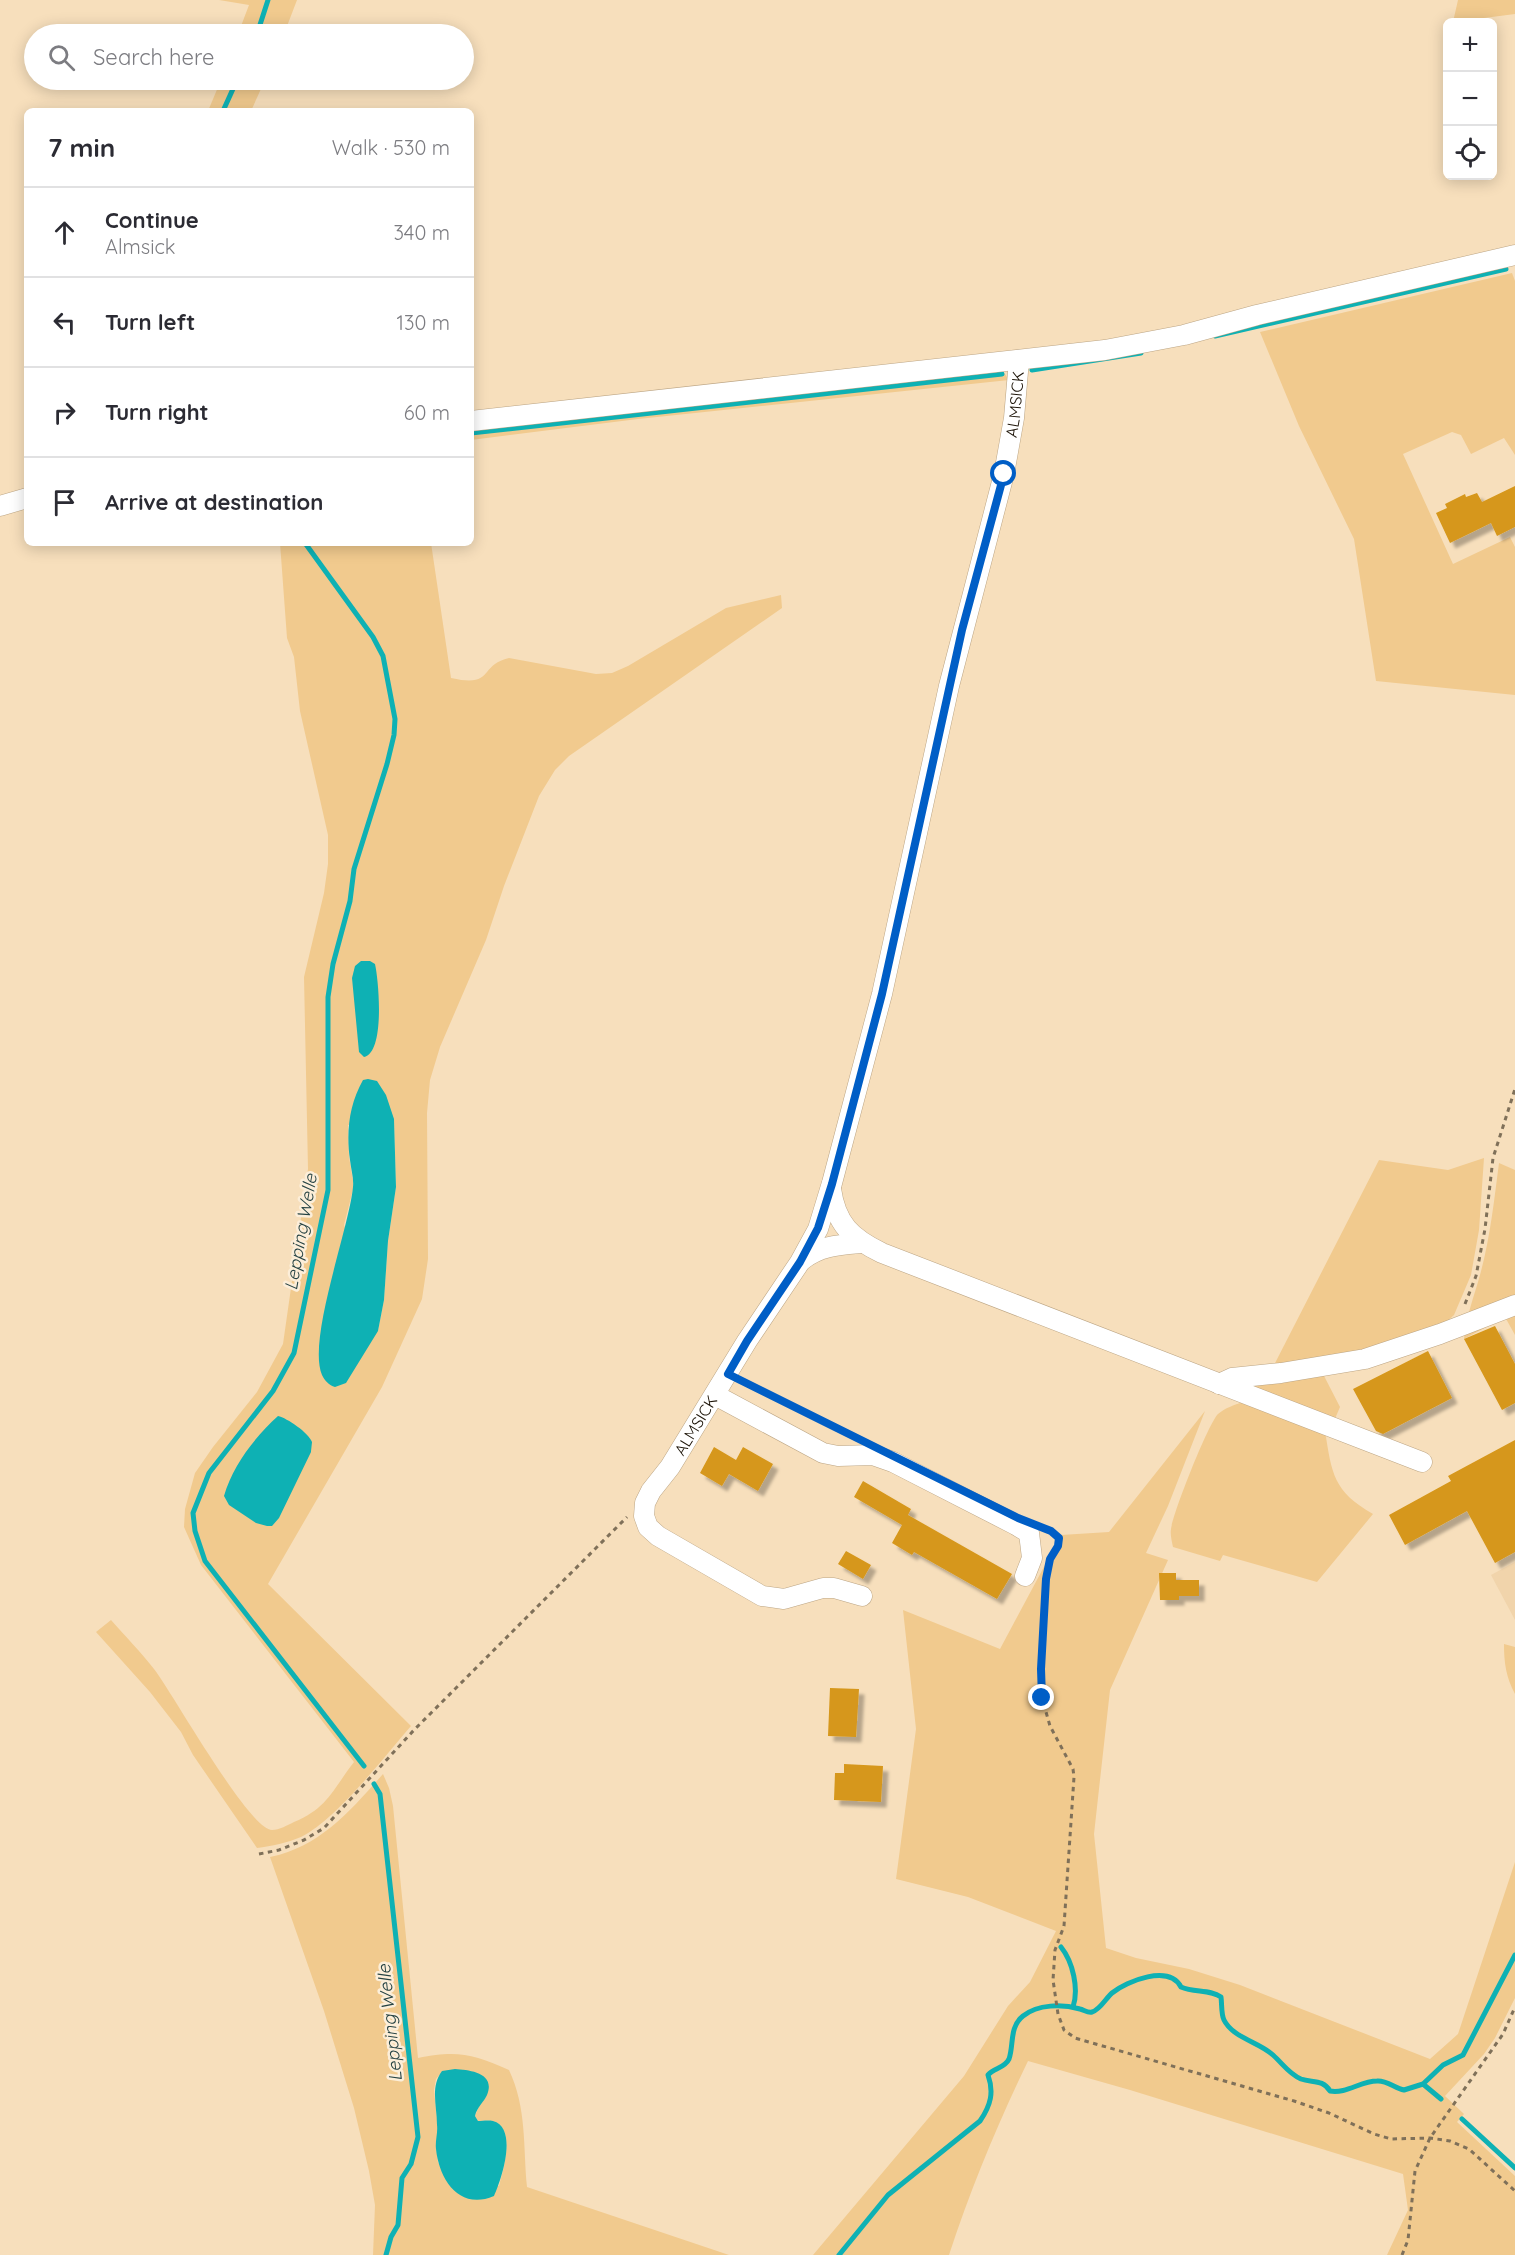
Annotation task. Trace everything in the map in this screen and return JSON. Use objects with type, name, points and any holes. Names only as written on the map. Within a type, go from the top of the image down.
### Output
[{"type":"street","points":[[474,421],[1105,350],[1184,335],[1257,315],[1515,255]]},
{"type":"street","name":"ALMSICK","points":[[648,1497],[670,1467],[747,1341],[800,1262],[818,1228],[882,994],[951,675],[1004,474],[1014,418],[1019,360]]},
{"type":"street","points":[[0,506],[24,499]]},
{"type":"street","points":[[831,1186],[833,1206],[843,1225],[861,1243],[882,1253],[1422,1462]]},
{"type":"street","points":[[800,1262],[815,1250],[834,1245],[861,1243]]},
{"type":"street","points":[[1219,1384],[1232,1378],[1281,1373],[1365,1359],[1440,1334],[1515,1305]]},
{"type":"street","points":[[715,1395],[823,1453],[838,1456],[873,1455],[893,1462],[1016,1525],[1029,1533],[1032,1558],[1025,1576]]},
{"type":"street","points":[[648,1497],[644,1516],[648,1527],[658,1536],[762,1596],[784,1599],[823,1588],[834,1588],[862,1596]]},
{"type":"path","points":[[1464,1306],[1476,1276],[1485,1229],[1493,1158],[1515,1089]]},
{"type":"path","points":[[728,1374],[864,1441]]},
{"type":"path","points":[[259,1854],[287,1846],[324,1828],[414,1730],[648,1497]]},
{"type":"path","points":[[1040,1527],[1051,1531],[1059,1538],[1058,1546],[1050,1559]]},
{"type":"path","points":[[1048,1569],[1041,1669],[1042,1698],[1050,1726],[1074,1777],[1064,1926],[1055,1950],[1053,1980],[1058,2014],[1064,2030],[1075,2038],[1329,2112],[1374,2134],[1391,2139],[1430,2138],[1450,2141],[1469,2149],[1515,2191]]},
{"type":"path","points":[[1402,2255],[1408,2240],[1415,2171],[1430,2138],[1503,2034],[1515,2007]]},
{"type":"shaded area","points":[[219,0],[297,0],[288,24],[242,24],[249,5]]},
{"type":"shaded area","points":[[1458,0],[1515,0],[1515,14],[1484,18],[1454,18]]},
{"type":"shaded area","points":[[217,90],[260,90],[252,108],[209,108]]},
{"type":"shaded area","points":[[1512,273],[1515,281],[1515,455],[1504,438],[1471,454],[1461,435],[1452,432],[1403,454],[1453,564],[1510,537],[1515,547],[1515,695],[1376,681],[1354,539],[1299,426],[1260,332]]},
{"type":"shaded area","points":[[996,369],[1005,374],[1009,380],[638,419],[474,440],[474,427]]},
{"type":"shaded area","points":[[280,546],[431,546],[451,678],[465,680],[481,678],[493,665],[509,658],[596,674],[612,673],[628,666],[726,608],[781,595],[782,608],[569,756],[555,770],[539,796],[486,940],[440,1047],[430,1080],[427,1113],[428,1259],[422,1299],[382,1387],[268,1584],[411,1726],[359,1787],[315,1829],[290,1841],[257,1848],[193,1755],[181,1732],[150,1692],[96,1632],[111,1620],[138,1650],[154,1669],[246,1808],[261,1824],[272,1830],[286,1826],[315,1811],[329,1797],[354,1762],[201,1565],[184,1527],[185,1509],[195,1473],[257,1392],[283,1344],[308,1169],[304,977],[324,893],[328,864],[328,835],[300,711],[294,657],[287,638]],"holes":[[[394,1119],[396,1187],[388,1241],[384,1300],[378,1331],[344,1225],[354,1186],[349,1157],[348,1125]]]},
{"type":"shaded area","points":[[1484,1158],[1479,1230],[1471,1275],[1454,1315],[1440,1328],[1362,1355],[1272,1369],[1379,1160],[1448,1170]]},
{"type":"shaded area","points":[[1499,1163],[1515,1170],[1515,1335],[1505,1317],[1464,1339],[1468,1314],[1486,1248]]},
{"type":"shaded area","points":[[1322,1372],[1340,1407],[1334,1421],[1232,1382]]},
{"type":"shaded area","points":[[1243,1402],[1325,1431],[1333,1470],[1342,1489],[1360,1506],[1373,1514],[1317,1582],[1223,1555],[1220,1561],[1173,1547],[1171,1531],[1173,1520],[1213,1421],[1227,1408]]},
{"type":"shaded area","points":[[1205,1411],[1168,1506],[1146,1553],[1168,1560],[1110,1690],[1094,1834],[1106,1948],[1136,1958],[1189,1969],[1240,1985],[1430,2059],[1458,2034],[1515,1862],[1515,1998],[1495,2038],[1484,2054],[1445,2096],[1464,2114],[1457,2122],[1515,2176],[1515,2255],[1387,2255],[1408,2210],[1403,2174],[1028,2061],[985,2157],[949,2255],[813,2255],[964,2076],[1008,2006],[1030,1982],[1056,1931],[968,1897],[896,1879],[916,1729],[903,1610],[1000,1649],[1061,1535],[1109,1532]]},
{"type":"shaded area","points":[[1515,1562],[1515,1620],[1491,1575]]},
{"type":"shaded area","points":[[1504,1644],[1515,1647],[1515,1694],[1506,1670]]},
{"type":"shaded area","points":[[383,1774],[393,1806],[418,2058],[444,2054],[465,2055],[509,2070],[522,2113],[527,2187],[729,2255],[373,2255],[375,2205],[354,2108],[324,2011],[270,1857],[288,1852],[319,1836],[346,1813]],"holes":[[[443,2071],[486,2097],[475,2116],[478,2121],[490,2121],[500,2125],[504,2131],[506,2150],[499,2186],[438,2163],[436,2146],[438,2128],[434,2090],[436,2079]]]},
{"type":"water","points":[[361,961],[370,961],[375,964],[379,1000],[378,1031],[375,1043],[371,1053],[364,1057],[359,1052],[352,978],[355,966]]},
{"type":"water","points":[[363,1080],[377,1081],[386,1095],[394,1119],[396,1187],[388,1241],[384,1300],[378,1331],[346,1383],[335,1387],[322,1375],[319,1359],[320,1337],[353,1187],[349,1150],[350,1119],[358,1089]]},
{"type":"water","points":[[278,1416],[302,1430],[310,1438],[312,1444],[311,1452],[279,1518],[272,1526],[267,1526],[256,1523],[229,1505],[224,1496],[233,1473],[246,1452]]},
{"type":"water","points":[[468,2070],[485,2077],[489,2088],[475,2116],[478,2121],[493,2121],[501,2126],[505,2134],[506,2156],[497,2189],[494,2196],[482,2200],[461,2196],[453,2189],[446,2181],[438,2160],[436,2084],[442,2071]]},
{"type":"building","points":[[1515,486],[1515,527],[1497,536],[1491,523],[1450,543],[1436,513],[1447,508],[1445,504],[1465,494],[1466,497],[1477,493],[1482,502]]},
{"type":"building","points":[[1495,1326],[1515,1364],[1515,1403],[1502,1410],[1464,1339]]},
{"type":"building","points":[[1428,1351],[1452,1398],[1383,1434],[1376,1431],[1353,1389]]},
{"type":"building","points":[[1515,1440],[1515,1552],[1495,1563],[1467,1511],[1405,1545],[1389,1515],[1451,1481],[1448,1476]]},
{"type":"building","points":[[714,1447],[736,1460],[743,1447],[773,1464],[758,1491],[729,1474],[722,1486],[700,1473]]},
{"type":"building","points":[[863,1481],[911,1509],[908,1515],[1012,1574],[997,1599],[914,1552],[912,1555],[892,1543],[902,1525],[854,1497]]},
{"type":"building","points":[[846,1551],[871,1565],[863,1579],[838,1564]]},
{"type":"building","points":[[1159,1573],[1176,1573],[1176,1580],[1199,1580],[1199,1596],[1179,1596],[1179,1600],[1160,1600]]},
{"type":"building","points":[[830,1688],[859,1689],[856,1737],[828,1736]]},
{"type":"building","points":[[844,1764],[883,1766],[881,1802],[834,1800],[835,1773],[844,1773]]},
{"type":"waterway","name":"Lepping Welle","points":[[260,24],[268,0]]},
{"type":"waterway","name":"Lepping Welle","points":[[224,108],[232,90]]},
{"type":"waterway","points":[[1215,336],[1506,269]]},
{"type":"waterway","points":[[1032,370],[1141,353]]},
{"type":"waterway","points":[[474,433],[1002,374]]},
{"type":"waterway","name":"Lepping Welle","points":[[307,546],[373,637],[383,656],[395,719],[394,735],[354,869],[350,901],[333,964],[328,997],[328,1190],[294,1353],[273,1391],[209,1473],[193,1513],[195,1531],[205,1561],[364,1766]]},
{"type":"waterway","name":"Lepping Welle","points":[[374,1784],[380,1794],[418,2137],[411,2164],[402,2178],[398,2225],[391,2237],[386,2255]]},
{"type":"waterway","points":[[1061,1947],[1069,1960],[1074,1976],[1073,2007]]},
{"type":"waterway","points":[[839,2255],[888,2195],[980,2121],[990,2098],[991,2087],[988,2075],[1009,2059],[1016,2025],[1029,2012],[1043,2007],[1058,2006],[1092,2012],[1112,1993],[1127,1984],[1148,1977],[1167,1977],[1175,1980],[1181,1987],[1221,1997],[1223,2018],[1228,2026],[1240,2036],[1273,2055],[1290,2072],[1301,2079],[1321,2083],[1330,2091],[1342,2091],[1377,2081],[1404,2090],[1423,2084],[1443,2065],[1463,2055],[1515,1955]]},
{"type":"waterway","points":[[1423,2084],[1441,2099]]},
{"type":"waterway","points":[[1462,2119],[1515,2168]]},
{"type":"route","points":[[1004,474],[962,630],[882,994],[832,1184],[818,1228],[800,1262],[747,1341],[728,1374],[1018,1518],[1051,1531],[1059,1538],[1058,1546],[1050,1559],[1046,1579],[1041,1669],[1042,1698]]}]
